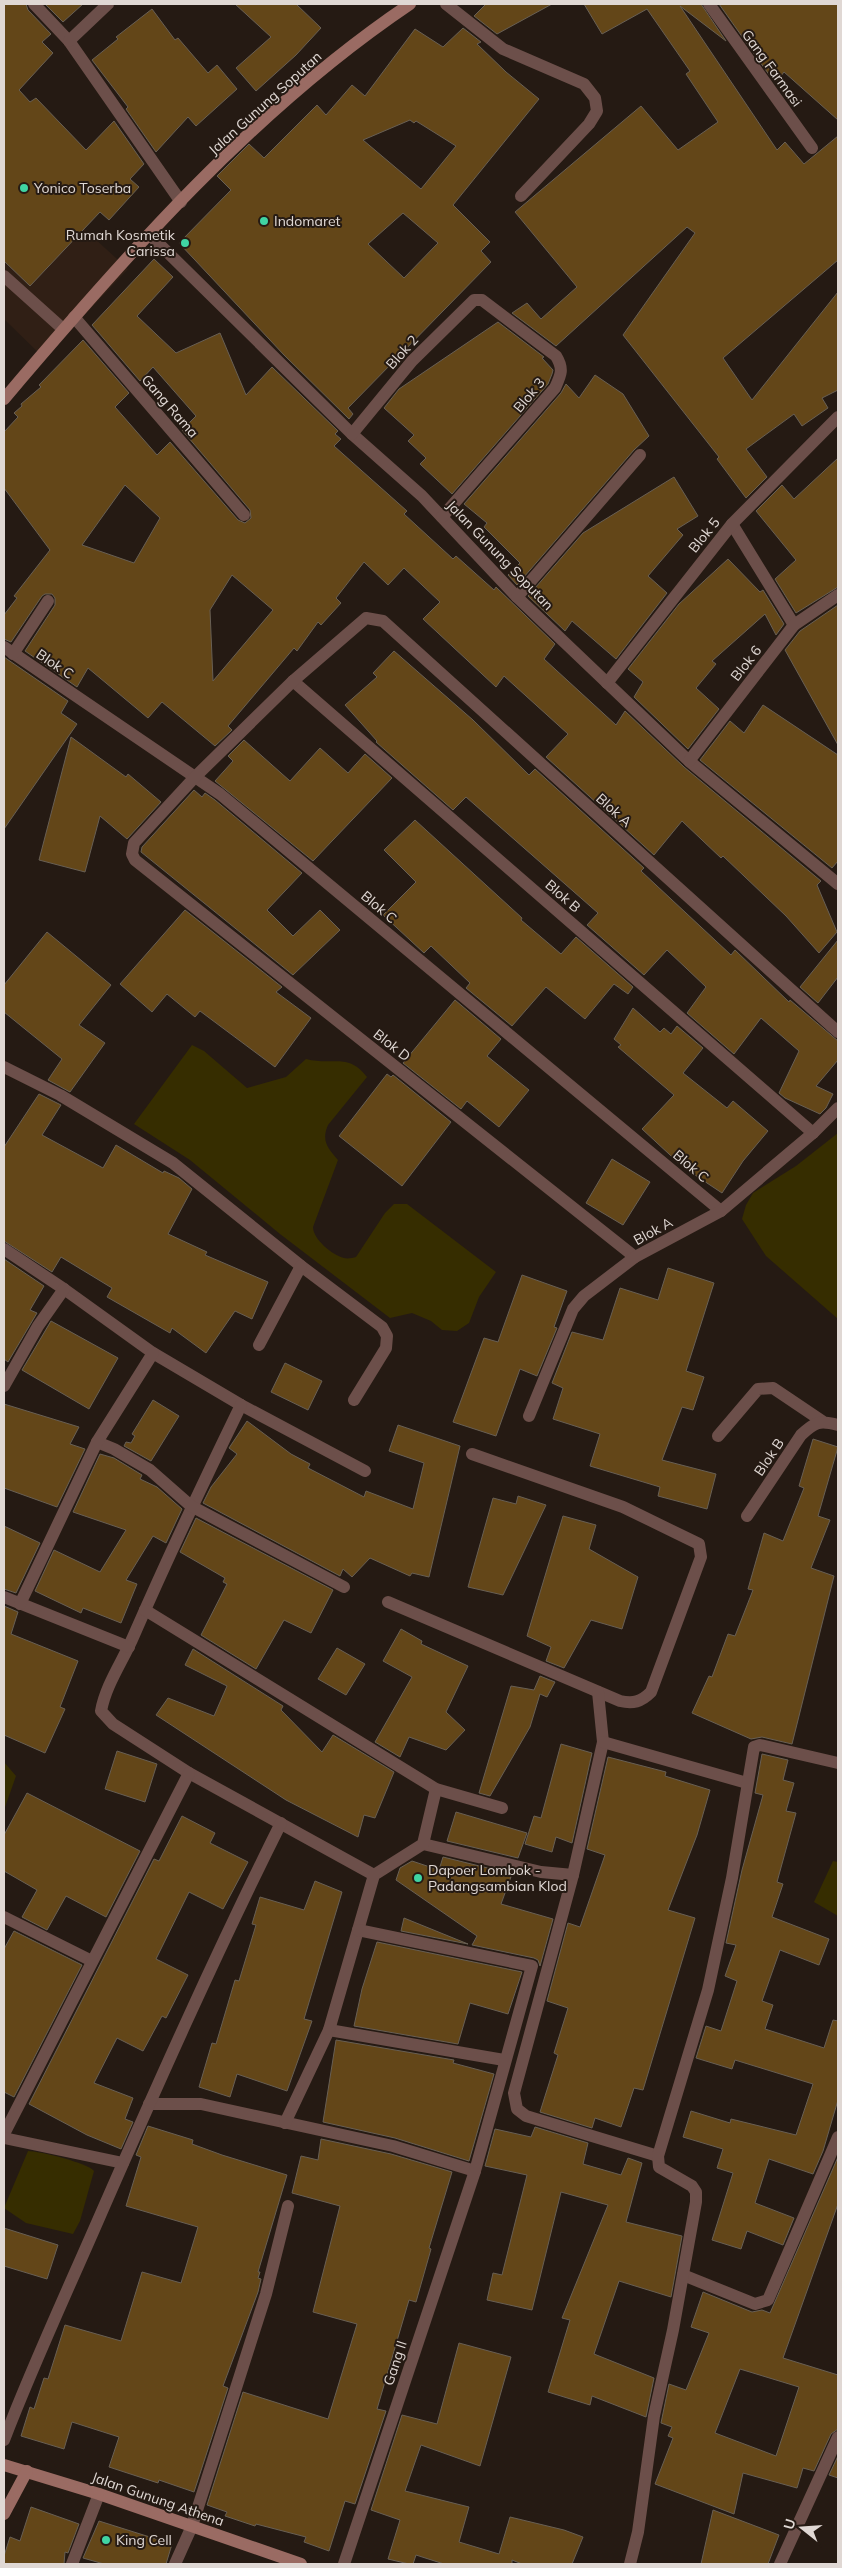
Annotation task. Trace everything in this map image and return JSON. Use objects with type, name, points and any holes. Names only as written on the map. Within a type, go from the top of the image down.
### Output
[{"type":"main road","name":"Jalan Gunung Soputan","points":[[4,399],[63,329],[181,202],[296,92],[366,34],[410,4]]},
{"type":"main road","name":"Jalan Gunung Athena","points":[[4,2464],[99,2494],[301,2564]]},
{"type":"main road","points":[[4,2514],[27,2471]]},
{"type":"street","points":[[34,4],[69,41],[181,202]]},
{"type":"street","points":[[69,41],[108,4]]},
{"type":"street","points":[[446,4],[503,49],[584,84],[595,98],[597,111],[589,124],[522,196]]},
{"type":"street","name":"Gang Farmasi","points":[[709,4],[812,148]]},
{"type":"street","name":"Jalan Gunung Soputan","points":[[150,235],[352,434],[422,496],[517,597],[689,761],[838,884]]},
{"type":"street","points":[[4,276],[63,329]]},
{"type":"street","name":"Blok 2","points":[[352,434],[412,362],[470,303],[482,300]]},
{"type":"street","name":"Blok 3","points":[[442,517],[555,388],[562,374],[562,365],[556,356],[482,300]]},
{"type":"street","name":"Gang Rama","points":[[74,317],[244,515]]},
{"type":"street","name":"Blok 5","points":[[607,683],[732,524],[838,418]]},
{"type":"street","points":[[517,597],[640,455]]},
{"type":"street","points":[[732,524],[794,625]]},
{"type":"street","name":"Blok 6","points":[[689,761],[794,625],[838,595]]},
{"type":"street","points":[[8,651],[48,601]]},
{"type":"street","name":"Blok A","points":[[293,681],[366,618],[383,622],[838,1032]]},
{"type":"street","name":"Blok C","points":[[8,651],[196,778],[235,807],[721,1210]]},
{"type":"street","points":[[196,778],[293,681]]},
{"type":"street","name":"Blok B","points":[[293,681],[813,1134]]},
{"type":"street","name":"Blok D","points":[[196,778],[134,843],[132,854],[143,866],[635,1258]]},
{"type":"street","points":[[4,1067],[60,1095],[173,1163],[301,1266],[382,1327],[387,1336],[386,1348],[354,1400]]},
{"type":"street","name":"Blok A","points":[[529,1416],[573,1309],[584,1296],[635,1258],[721,1210],[813,1134],[838,1108]]},
{"type":"street","points":[[4,1250],[64,1288],[152,1353],[242,1405],[365,1471]]},
{"type":"street","points":[[259,1345],[301,1266]]},
{"type":"street","points":[[5,1379],[64,1288]]},
{"type":"street","points":[[20,1604],[97,1442],[152,1353]]},
{"type":"street","points":[[718,1436],[758,1389],[773,1388],[822,1421],[838,1425]]},
{"type":"street","points":[[242,1405],[191,1506],[129,1647],[109,1686],[101,1712],[113,1724],[189,1773],[374,1875]]},
{"type":"street","name":"Blok B","points":[[747,1516],[801,1435],[812,1425],[822,1421]]},
{"type":"street","points":[[97,1442],[114,1449],[150,1470],[191,1506],[344,1587]]},
{"type":"street","points":[[388,1602],[598,1692],[632,1704],[645,1698],[651,1692],[701,1557],[699,1544],[623,1507],[472,1454]]},
{"type":"street","points":[[4,1597],[129,1647]]},
{"type":"street","points":[[145,1610],[436,1789],[502,1808]]},
{"type":"street","points":[[598,1692],[603,1742],[573,1875],[514,2093],[517,2109],[526,2116],[658,2156]]},
{"type":"street","points":[[603,1742],[747,1783]]},
{"type":"street","points":[[630,2564],[638,2532],[654,2416],[683,2276],[696,2192],[692,2186],[659,2167],[658,2156],[708,1990],[732,1878],[754,1747],[758,1746],[838,1763]]},
{"type":"street","points":[[4,2134],[189,1773]]},
{"type":"street","points":[[285,2123],[330,2030],[374,1875],[423,1844],[436,1789]]},
{"type":"street","points":[[4,2440],[37,2356],[149,2104],[231,1923],[281,1824]]},
{"type":"street","points":[[423,1844],[541,1872],[573,1875]]},
{"type":"street","points":[[4,1917],[92,1961]]},
{"type":"street","name":"Gang II","points":[[344,2564],[474,2171],[532,1966],[358,1930]]},
{"type":"street","points":[[330,2030],[504,2060]]},
{"type":"street","points":[[149,2104],[202,2104],[394,2146],[474,2171]]},
{"type":"street","points":[[683,2276],[755,2304],[768,2300],[838,2137]]},
{"type":"street","points":[[4,2138],[123,2163]]},
{"type":"street","points":[[175,2564],[192,2526],[266,2294],[288,2206]]},
{"type":"street","points":[[780,2564],[838,2437]]},
{"type":"street","points":[[72,2564],[99,2494]]},
{"type":"shaded area","points":[[4,156],[128,269],[44,358],[4,319]]},
{"type":"shaded area","points":[[192,1045],[204,1051],[247,1088],[286,1077],[306,1059],[346,1062],[360,1069],[367,1077],[328,1125],[326,1131],[325,1140],[331,1152],[338,1160],[313,1227],[314,1232],[324,1246],[334,1254],[345,1258],[356,1257],[385,1213],[394,1204],[407,1204],[496,1272],[479,1297],[469,1323],[457,1331],[442,1330],[431,1321],[412,1313],[390,1318],[280,1234],[190,1160],[134,1124]]},
{"type":"shaded area","points":[[838,1133],[838,1319],[766,1256],[742,1219],[746,1205],[753,1193],[796,1166]]},
{"type":"shaded area","points":[[4,1762],[16,1776],[4,1810]]},
{"type":"shaded area","points":[[833,1861],[838,1862],[838,1916],[814,1902]]},
{"type":"shaded area","points":[[28,2151],[52,2155],[83,2164],[94,2171],[80,2221],[73,2234],[26,2223],[4,2208]]},
{"type":"building","points":[[4,4],[26,4],[28,10],[51,34],[42,42],[53,53],[19,90],[30,102],[36,98],[86,150],[114,121],[144,164],[130,179],[139,187],[109,220],[100,212],[30,286],[4,261]]},
{"type":"building","points":[[45,4],[83,4],[63,22]]},
{"type":"building","points":[[235,4],[296,4],[321,28],[296,55],[256,91],[236,68],[271,37]]},
{"type":"building","points":[[486,4],[552,4],[497,34],[474,16]]},
{"type":"building","points":[[584,4],[701,4],[726,41],[680,6],[777,150],[785,142],[804,164],[838,136],[838,260],[723,358],[752,400],[838,292],[838,390],[822,398],[828,408],[802,426],[794,414],[746,449],[767,477],[746,498],[717,459],[719,457],[623,335],[695,233],[687,227],[556,346],[512,313],[527,303],[541,319],[577,287],[515,212],[641,106],[678,150],[718,122],[686,74],[690,71],[647,9],[602,34]]},
{"type":"building","points":[[719,4],[838,4],[838,120],[784,72],[777,81],[770,76]]},
{"type":"building","points":[[152,9],[175,40],[178,38],[208,73],[217,65],[237,89],[196,126],[188,117],[156,152],[126,109],[128,107],[92,60],[118,39],[116,37]]},
{"type":"building","points":[[463,28],[481,42],[477,44],[506,72],[539,99],[453,205],[490,242],[481,251],[491,262],[348,408],[353,414],[349,419],[284,355],[179,243],[231,190],[217,176],[249,144],[264,158],[317,105],[326,115],[352,85],[365,96],[415,29],[443,47]],"holes":[[[410,120],[414,123],[416,121],[456,146],[421,189],[363,140]],[[403,213],[438,243],[404,278],[368,244]]]},
{"type":"building","points":[[154,259],[173,277],[137,316],[176,353],[220,333],[246,395],[272,367],[338,431],[335,434],[341,439],[334,446],[407,511],[404,514],[453,559],[456,556],[494,590],[496,587],[555,644],[544,659],[616,725],[625,711],[684,767],[821,881],[817,885],[837,932],[819,953],[786,916],[723,856],[721,858],[682,821],[654,855],[546,757],[568,734],[504,676],[496,687],[423,619],[440,602],[404,568],[388,585],[364,562],[336,598],[341,603],[321,625],[318,622],[297,651],[294,648],[228,726],[232,730],[215,746],[162,702],[148,718],[88,668],[77,687],[25,651],[55,605],[55,598],[52,594],[42,596],[11,642],[4,639],[4,615],[17,598],[14,596],[50,550],[4,488],[4,432],[18,417],[14,413],[22,406],[21,404],[41,387],[39,385],[83,340],[129,393],[115,407],[157,455],[170,442],[238,520],[245,523],[251,518],[250,510],[182,430],[196,416],[153,367],[140,381],[92,325]],"holes":[[[125,485],[160,518],[134,563],[82,545]],[[232,575],[273,610],[213,681],[210,610]]]},
{"type":"building","points":[[498,322],[544,357],[542,358],[553,370],[552,374],[548,384],[452,494],[420,464],[426,458],[408,441],[414,435],[384,408],[399,389]]},
{"type":"building","points":[[595,375],[623,394],[649,436],[634,450],[517,585],[508,575],[520,563],[484,527],[487,523],[464,504],[561,393],[566,384],[579,398]]},
{"type":"building","points":[[838,458],[838,587],[796,613],[775,579],[796,560],[756,511],[782,485],[794,499]]},
{"type":"building","points":[[674,477],[698,516],[677,529],[683,535],[648,576],[667,593],[616,659],[572,621],[565,631],[528,596],[583,533]]},
{"type":"building","points":[[728,559],[760,592],[763,590],[784,624],[776,635],[765,614],[712,661],[716,664],[696,688],[719,709],[688,749],[634,697],[643,682],[628,669],[679,604]]},
{"type":"building","points":[[838,605],[838,745],[785,650],[800,631]]},
{"type":"building","points":[[394,651],[473,720],[529,775],[535,769],[644,868],[641,871],[731,955],[735,950],[789,1002],[790,1000],[838,1041],[838,1060],[816,1086],[833,1094],[826,1108],[820,1114],[785,1098],[779,1093],[799,1051],[761,1018],[734,1054],[687,1013],[706,987],[667,950],[644,975],[587,925],[598,913],[466,797],[453,810],[376,742],[345,705],[377,677],[373,673]]},
{"type":"building","points":[[4,657],[68,701],[61,713],[77,724],[4,829]]},
{"type":"building","points":[[763,705],[838,755],[838,861],[832,868],[700,760],[730,721],[744,733]]},
{"type":"building","points":[[71,737],[126,777],[128,774],[161,802],[127,839],[100,816],[85,872],[39,860]]},
{"type":"building","points":[[244,740],[290,781],[320,748],[348,773],[365,754],[392,778],[313,861],[215,781],[233,761],[228,756]]},
{"type":"building","points":[[194,790],[202,797],[205,793],[215,800],[302,873],[267,910],[293,936],[320,910],[340,930],[293,975],[141,852],[142,847]]},
{"type":"building","points":[[415,820],[522,918],[521,920],[561,954],[576,937],[633,987],[628,994],[614,984],[585,1019],[546,987],[512,1026],[466,988],[470,983],[431,946],[424,953],[383,915],[416,882],[384,850]]},
{"type":"building","points":[[185,910],[282,987],[276,992],[311,1018],[275,1067],[200,1011],[195,1017],[167,994],[152,1012],[120,984]]},
{"type":"building","points":[[47,932],[111,985],[79,1025],[105,1043],[70,1092],[48,1080],[62,1059],[4,1012],[4,985]]},
{"type":"building","points":[[838,940],[838,977],[818,1003],[800,987]]},
{"type":"building","points":[[455,1000],[501,1039],[487,1056],[529,1090],[499,1127],[467,1101],[461,1109],[403,1063]]},
{"type":"building","points":[[633,1008],[660,1032],[664,1028],[671,1034],[677,1026],[703,1048],[683,1073],[727,1108],[733,1101],[768,1131],[743,1161],[722,1193],[683,1167],[642,1129],[674,1095],[618,1047],[621,1045],[614,1039]]},
{"type":"building","points":[[387,1074],[391,1077],[393,1075],[451,1122],[402,1186],[339,1136]]},
{"type":"building","points":[[39,1094],[61,1105],[42,1135],[103,1168],[116,1145],[163,1173],[164,1171],[179,1178],[192,1189],[168,1234],[207,1252],[205,1255],[268,1282],[252,1319],[235,1311],[206,1353],[172,1328],[170,1333],[107,1297],[112,1288],[61,1257],[52,1272],[4,1241],[4,1147]]},
{"type":"building","points":[[612,1159],[650,1182],[623,1225],[586,1203]]},
{"type":"building","points":[[4,1259],[44,1286],[30,1310],[37,1313],[8,1362],[4,1359]]},
{"type":"building","points":[[668,1268],[714,1283],[686,1371],[704,1377],[693,1410],[682,1407],[662,1460],[716,1474],[707,1509],[658,1496],[660,1487],[590,1466],[600,1434],[553,1419],[563,1388],[552,1383],[572,1332],[603,1340],[620,1288],[658,1300]]},
{"type":"building","points":[[522,1275],[567,1291],[554,1327],[557,1328],[537,1376],[520,1369],[496,1436],[453,1422],[484,1338],[498,1342]]},
{"type":"building","points":[[51,1321],[118,1358],[89,1409],[22,1370]]},
{"type":"building","points":[[285,1363],[322,1381],[308,1410],[271,1392]]},
{"type":"building","points":[[153,1400],[179,1416],[151,1461],[124,1446],[126,1442],[131,1443],[135,1436],[132,1434]]},
{"type":"building","points":[[4,1404],[79,1427],[70,1444],[85,1449],[57,1507],[4,1488]]},
{"type":"building","points":[[247,1421],[291,1454],[310,1464],[308,1468],[364,1497],[366,1491],[413,1509],[424,1463],[389,1451],[398,1425],[460,1446],[429,1577],[412,1573],[410,1576],[370,1558],[352,1577],[343,1569],[340,1576],[203,1503],[211,1487],[237,1454],[229,1448]]},
{"type":"building","points":[[813,1439],[838,1447],[818,1516],[830,1520],[811,1568],[834,1576],[792,1744],[762,1737],[751,1739],[692,1713],[709,1676],[712,1677],[728,1634],[735,1636],[753,1590],[748,1589],[764,1533],[783,1541],[804,1488],[799,1486]]},
{"type":"building","points":[[100,1454],[114,1458],[142,1475],[140,1479],[157,1487],[182,1509],[166,1543],[153,1536],[126,1580],[137,1584],[121,1623],[83,1608],[81,1613],[35,1591],[54,1550],[100,1572],[126,1530],[73,1512]]},
{"type":"building","points":[[518,1496],[546,1505],[503,1595],[468,1587],[493,1498],[516,1504]]},
{"type":"building","points":[[563,1516],[596,1525],[589,1549],[638,1577],[622,1629],[591,1620],[564,1668],[546,1661],[551,1647],[527,1636]]},
{"type":"building","points":[[196,1518],[333,1590],[311,1633],[284,1620],[256,1669],[201,1635],[227,1584],[223,1582],[225,1578],[180,1552]]},
{"type":"building","points":[[4,1526],[40,1543],[16,1593],[4,1589]]},
{"type":"building","points":[[4,1606],[18,1612],[11,1634],[78,1661],[60,1707],[65,1709],[45,1753],[4,1735]]},
{"type":"building","points":[[401,1629],[422,1641],[421,1644],[468,1666],[446,1712],[465,1730],[446,1750],[409,1737],[400,1757],[375,1742],[412,1677],[383,1661]]},
{"type":"building","points":[[337,1648],[365,1664],[346,1695],[318,1679]]},
{"type":"building","points":[[193,1649],[283,1706],[281,1710],[322,1752],[333,1735],[394,1772],[375,1818],[364,1815],[358,1837],[286,1800],[156,1715],[168,1698],[214,1716],[227,1686],[185,1665]]},
{"type":"building","points":[[540,1676],[555,1682],[547,1697],[540,1694],[530,1727],[490,1796],[479,1793],[511,1686],[534,1690]]},
{"type":"building","points":[[561,1744],[592,1753],[572,1843],[556,1837],[552,1852],[525,1844],[534,1816],[541,1818]]},
{"type":"building","points":[[117,1751],[157,1764],[145,1802],[105,1789]]},
{"type":"building","points":[[762,1754],[788,1760],[783,1780],[794,1783],[786,1811],[796,1813],[777,1882],[783,1884],[772,1917],[829,1939],[819,1965],[780,1950],[762,2001],[773,2005],[765,2029],[824,2048],[833,2020],[838,2021],[838,2100],[823,2151],[813,2174],[769,2159],[755,2203],[794,2218],[783,2245],[747,2231],[741,2249],[712,2240],[733,2173],[717,2168],[723,2149],[683,2137],[691,2111],[730,2123],[731,2119],[796,2135],[813,2084],[735,2060],[732,2069],[696,2058],[706,2026],[721,2031],[737,1981],[725,1976],[736,1945],[726,1943],[742,1870],[763,1795],[755,1793]]},
{"type":"building","points":[[608,1757],[666,1772],[665,1776],[710,1790],[697,1835],[668,1910],[695,1918],[643,2090],[634,2088],[621,2127],[595,2118],[592,2128],[540,2112],[558,2055],[554,2053],[568,2008],[547,2001],[568,1923],[580,1927],[605,1855],[587,1849]]},
{"type":"building","points":[[27,1793],[140,1851],[106,1917],[66,1896],[47,1930],[22,1917],[37,1890],[4,1871],[4,1835]]},
{"type":"building","points":[[456,1812],[527,1833],[518,1858],[447,1841]]},
{"type":"building","points":[[182,1816],[215,1833],[210,1843],[248,1862],[223,1909],[189,1892],[156,1959],[188,1975],[166,2018],[162,2016],[143,2051],[117,2038],[94,2083],[133,2098],[125,2119],[133,2122],[121,2149],[87,2135],[29,2104],[154,1859],[159,1861]]},
{"type":"building","points":[[443,1857],[512,1874],[501,1904],[553,1919],[540,1966],[538,1960],[534,1958],[472,1945],[477,1936],[396,1880],[400,1868],[412,1861],[439,1870]]},
{"type":"building","points":[[315,1881],[342,1892],[304,2019],[312,2021],[287,2091],[237,2074],[230,2097],[199,2087],[212,2043],[216,2044],[235,1980],[239,1981],[256,1925],[252,1924],[260,1897],[304,1910]]},
{"type":"building","points":[[404,1918],[468,1944],[401,1931]]},
{"type":"building","points":[[14,1931],[82,1965],[14,2097],[4,2092],[4,1949]]},
{"type":"building","points":[[377,1942],[522,1972],[508,2014],[470,2003],[458,2044],[354,2026],[362,1989]]},
{"type":"building","points":[[336,2040],[454,2060],[453,2063],[494,2074],[469,2161],[395,2138],[323,2122]]},
{"type":"building","points":[[148,2126],[193,2140],[192,2144],[222,2155],[287,2175],[258,2272],[260,2272],[258,2278],[261,2279],[258,2292],[223,2386],[228,2388],[194,2492],[159,2480],[158,2483],[109,2467],[119,2437],[72,2422],[64,2449],[21,2436],[30,2407],[34,2409],[44,2378],[48,2379],[65,2325],[121,2341],[142,2272],[181,2283],[198,2227],[126,2206],[141,2157],[136,2155]]},
{"type":"building","points":[[535,2127],[588,2143],[583,2164],[621,2175],[628,2158],[642,2163],[626,2222],[682,2236],[671,2297],[619,2281],[594,2354],[654,2378],[646,2417],[592,2396],[590,2405],[548,2392],[570,2320],[562,2318],[608,2205],[561,2192],[532,2310],[487,2300],[493,2273],[502,2275],[527,2175],[485,2166],[495,2129],[531,2137]]},
{"type":"building","points":[[321,2139],[391,2154],[452,2172],[429,2248],[431,2249],[416,2302],[409,2300],[377,2409],[386,2411],[355,2504],[345,2501],[329,2551],[304,2542],[306,2537],[256,2524],[255,2526],[225,2516],[227,2512],[207,2505],[243,2392],[328,2419],[357,2324],[313,2312],[340,2206],[292,2193],[301,2156],[318,2160]]},
{"type":"building","points":[[838,2157],[838,2204],[783,2358],[838,2375],[838,2429],[831,2434],[814,2471],[803,2468],[797,2488],[743,2473],[734,2514],[655,2484],[673,2438],[668,2436],[672,2427],[661,2423],[669,2384],[686,2390],[709,2333],[691,2327],[703,2292],[752,2312],[762,2310],[770,2313]],"holes":[[[740,2369],[799,2387],[776,2456],[715,2433]]]},
{"type":"building","points":[[4,2228],[58,2245],[47,2279],[4,2266]]},
{"type":"building","points":[[459,2343],[511,2357],[480,2466],[421,2445],[405,2491],[469,2507],[459,2542],[499,2554],[510,2517],[564,2530],[583,2537],[572,2564],[522,2564],[512,2560],[512,2564],[444,2564],[416,2555],[413,2564],[388,2559],[400,2520],[371,2510],[402,2415],[437,2424]]},
{"type":"building","points":[[838,2456],[838,2478],[829,2475]]},
{"type":"building","points":[[31,2507],[79,2524],[68,2553],[65,2552],[64,2564],[4,2564],[4,2556],[10,2537],[20,2541]]},
{"type":"building","points":[[713,2510],[779,2535],[768,2564],[701,2564]]},
{"type":"building","points":[[99,2521],[172,2544],[166,2564],[104,2564],[83,2558]]},
{"type":"place","name":"Yonico Toserba","points":[[24,188]]},
{"type":"place","name":"Indomaret","points":[[264,221]]},
{"type":"place","name":"Rumah Kosmetik Carissa","points":[[185,243]]},
{"type":"place","name":"Dapoer Lombok - Padangsambian Klod","points":[[418,1878]]},
{"type":"place","name":"King Cell","points":[[106,2540]]}]
